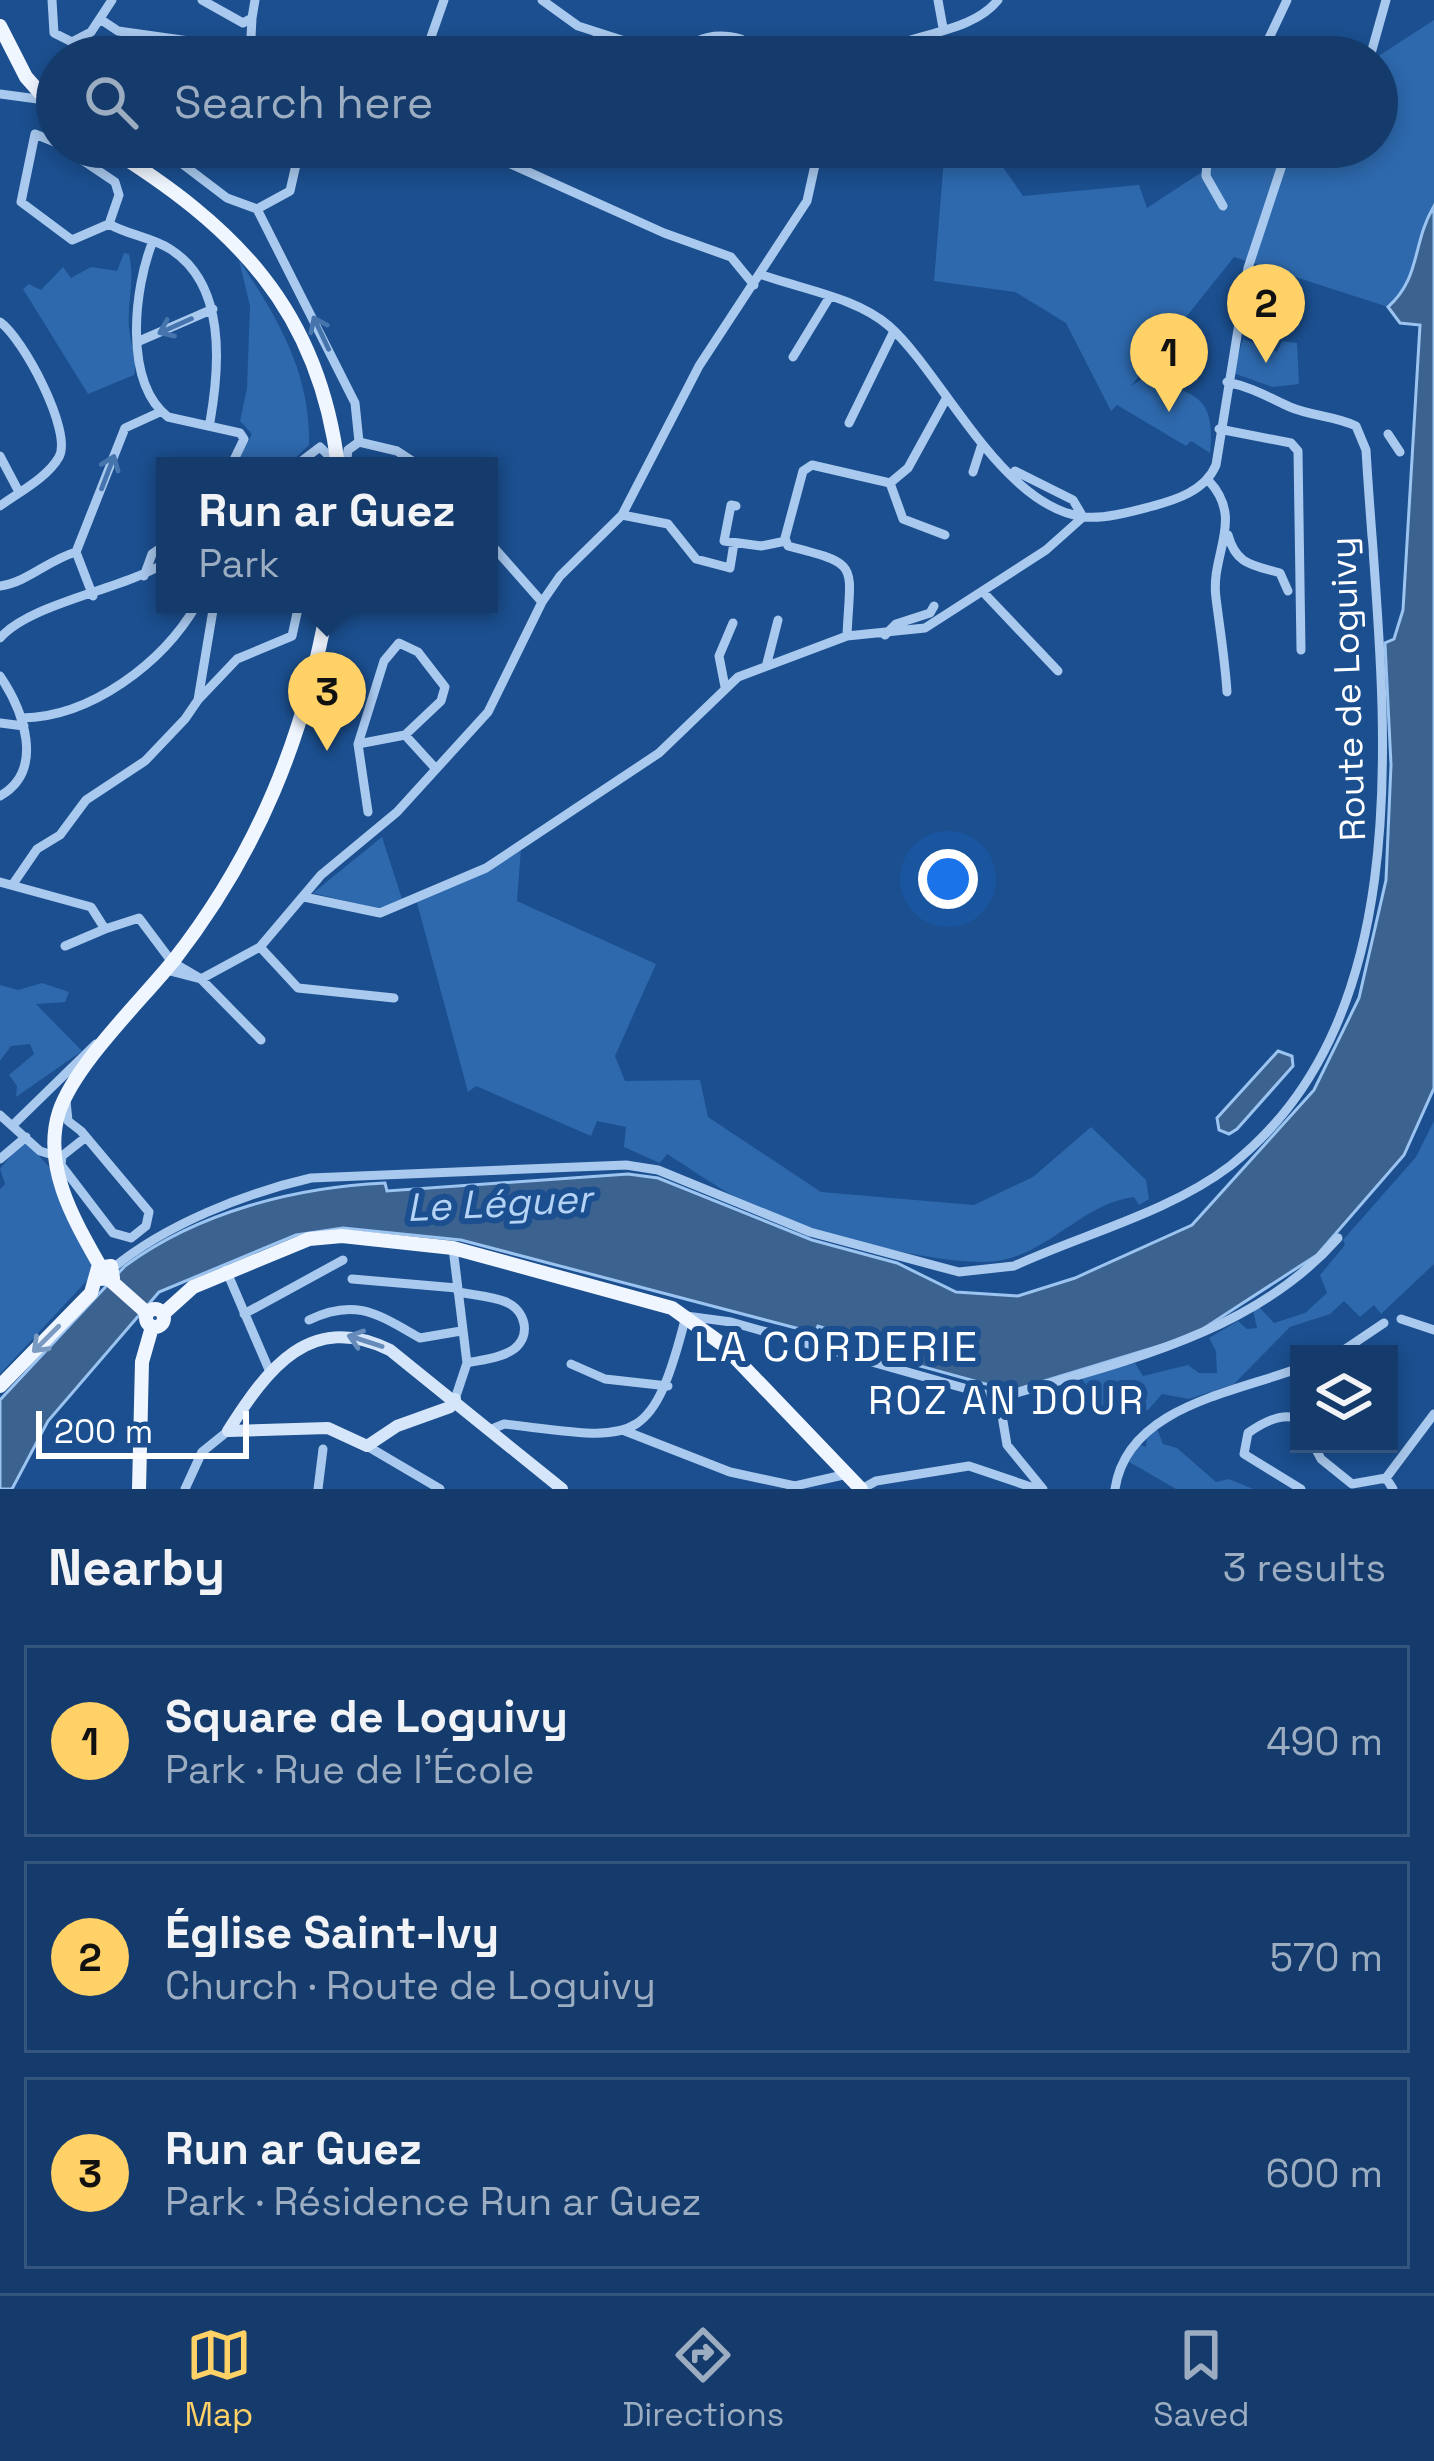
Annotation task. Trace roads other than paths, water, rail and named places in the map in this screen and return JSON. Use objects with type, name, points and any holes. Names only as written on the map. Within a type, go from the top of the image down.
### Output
[{"type":"main road","points":[[0,26],[16,61],[36,87]]},
{"type":"main road","points":[[139,168],[198,206],[246,251],[303,339],[338,457]]},
{"type":"main road","points":[[152,1316],[104,1278],[58,1181],[55,1131],[66,1096],[169,966],[246,854],[280,785],[307,709],[326,613]]},
{"type":"main road","points":[[139,1489],[142,1362],[152,1316],[226,1270],[309,1239],[342,1236],[453,1248],[638,1296],[686,1316],[722,1344],[847,1482],[862,1489]]},
{"type":"main road","points":[[0,1386],[104,1278]]},
{"type":"main road","points":[[228,1431],[270,1372],[322,1338],[360,1336],[390,1350],[562,1489]]},
{"type":"main road","points":[[228,1431],[328,1428],[367,1446],[397,1426],[450,1407],[455,1400]]},
{"type":"main road","points":[[129,1489],[142,1463]]},
{"type":"street","points":[[52,0],[58,36]]},
{"type":"street","points":[[85,36],[112,0]]},
{"type":"street","points":[[202,0],[232,20],[243,23],[251,18]]},
{"type":"street","points":[[251,36],[255,0]]},
{"type":"street","points":[[431,36],[444,0]]},
{"type":"street","points":[[542,0],[578,26],[606,36]]},
{"type":"street","points":[[938,0],[943,28]]},
{"type":"street","points":[[923,36],[981,16],[998,0]]},
{"type":"street","points":[[1270,36],[1287,0]]},
{"type":"street","points":[[1376,36],[1386,0]]},
{"type":"street","points":[[100,19],[118,31],[154,36]]},
{"type":"street","points":[[0,94],[36,102]]},
{"type":"street","points":[[36,134],[21,202],[72,240],[109,224],[153,241],[194,271],[213,309],[210,422]]},
{"type":"street","points":[[95,168],[116,182],[119,195],[109,224]]},
{"type":"street","points":[[187,168],[226,198],[256,209],[355,404],[359,442]]},
{"type":"street","points":[[256,209],[290,191],[295,168]]},
{"type":"street","points":[[520,168],[664,233],[731,257],[757,280],[829,298],[875,316],[894,331],[981,447],[1049,502],[1082,517],[1129,512],[1209,481]]},
{"type":"street","points":[[200,979],[260,947],[488,712],[542,602],[560,576],[622,514],[699,366],[807,201],[814,168]]},
{"type":"street","points":[[1207,168],[1222,206]]},
{"type":"street","points":[[1281,168],[1258,235],[1209,481],[1227,514],[1232,550],[1248,566],[1280,574],[1288,591]]},
{"type":"street","points":[[153,241],[136,307],[137,343],[160,412],[173,420],[234,429],[244,440],[236,457]]},
{"type":"street","points":[[793,357],[829,298]]},
{"type":"street","points":[[137,343],[213,309]]},
{"type":"street","points":[[0,322],[18,341],[62,430],[57,461],[0,506]]},
{"type":"street","points":[[849,423],[894,331]]},
{"type":"street","name":"Route de Loguivy","points":[[104,1278],[136,1248],[274,1186],[311,1178],[626,1165],[658,1170],[810,1232],[959,1272],[1014,1266],[1156,1206],[1230,1166],[1286,1107],[1329,1046],[1359,971],[1379,872],[1385,789],[1366,450],[1356,426],[1293,408],[1259,389],[1227,382]]},
{"type":"street","points":[[890,483],[908,468],[946,399]]},
{"type":"street","points":[[93,596],[76,552],[124,428],[160,412]]},
{"type":"street","points":[[1220,430],[1291,443],[1298,452],[1301,650]]},
{"type":"street","points":[[308,457],[331,433]]},
{"type":"street","points":[[1388,434],[1400,452]]},
{"type":"street","points":[[344,457],[359,442]]},
{"type":"street","points":[[359,442],[405,457]]},
{"type":"street","points":[[320,447],[331,457]]},
{"type":"street","points":[[973,472],[981,447]]},
{"type":"street","points":[[0,456],[19,492]]},
{"type":"street","points":[[787,543],[803,470],[812,465],[890,483]]},
{"type":"street","points":[[1009,469],[1095,511],[1129,512]]},
{"type":"street","points":[[890,483],[903,519],[945,535]]},
{"type":"street","points":[[1072,500],[1082,517]]},
{"type":"street","points":[[736,506],[731,505],[724,541],[761,546],[787,543],[843,560],[850,569],[847,636]]},
{"type":"street","points":[[622,514],[668,524],[695,559],[712,564],[730,568],[734,543]]},
{"type":"street","points":[[304,897],[380,913],[486,868],[659,753],[725,687],[767,662],[847,636],[925,628],[1046,550],[1082,517]]},
{"type":"street","points":[[1227,692],[1224,622],[1216,598],[1218,562],[1228,535]]},
{"type":"street","points":[[144,576],[156,551]]},
{"type":"street","points":[[0,586],[19,583],[54,558],[76,552]]},
{"type":"street","points":[[498,552],[542,602]]},
{"type":"street","points":[[0,638],[19,622],[156,569]]},
{"type":"street","points":[[982,592],[1058,671]]},
{"type":"street","points":[[885,635],[891,627],[921,618],[934,606]]},
{"type":"street","points":[[0,723],[63,713],[122,682],[175,636],[190,613]]},
{"type":"street","points":[[198,700],[212,613]]},
{"type":"street","points":[[13,884],[37,849],[60,835],[86,800],[145,760],[237,658],[292,636],[296,613]]},
{"type":"street","points":[[767,662],[778,620]]},
{"type":"street","points":[[725,687],[718,656],[733,623]]},
{"type":"street","points":[[358,744],[405,735],[441,701],[445,687],[418,652],[398,643],[385,662],[358,744],[368,812]]},
{"type":"street","points":[[0,676],[23,722],[25,764],[18,780],[0,796]]},
{"type":"street","points":[[405,735],[436,769]]},
{"type":"street","points":[[0,882],[91,907],[105,929]]},
{"type":"street","points":[[65,946],[139,917],[169,966],[200,979],[261,1040]]},
{"type":"street","points":[[260,947],[298,988],[394,998]]},
{"type":"street","points":[[15,1124],[32,1112],[51,1082],[116,1032]]},
{"type":"street","points":[[66,1096],[68,1120],[83,1134],[149,1212],[146,1226],[131,1238],[113,1232],[61,1165],[62,1156],[83,1134]]},
{"type":"street","points":[[0,1115],[53,1155]]},
{"type":"street","points":[[55,1131],[83,1134]]},
{"type":"street","points":[[0,1159],[26,1137]]},
{"type":"street","points":[[492,1429],[503,1424],[612,1435],[625,1430],[657,1407],[668,1386],[686,1316],[731,1322],[999,1398],[1178,1345],[1319,1259],[1338,1238]]},
{"type":"street","points":[[453,1248],[467,1363],[455,1400]]},
{"type":"street","points":[[244,1314],[343,1261]]},
{"type":"street","points":[[226,1270],[270,1372]]},
{"type":"street","points":[[352,1279],[457,1290],[504,1300],[519,1310],[524,1335],[513,1350],[467,1363]]},
{"type":"street","points":[[309,1320],[347,1306],[376,1311],[420,1338],[461,1331]]},
{"type":"street","points":[[1401,1319],[1434,1330]]},
{"type":"street","points":[[722,1344],[731,1322]]},
{"type":"street","points":[[1351,1345],[1384,1323]]},
{"type":"street","points":[[571,1364],[605,1379],[668,1386]]},
{"type":"street","points":[[1114,1489],[1119,1461],[1157,1424],[1197,1403],[1290,1371]]},
{"type":"street","points":[[999,1398],[1006,1445],[1040,1489]]},
{"type":"street","points":[[1318,1453],[1350,1486],[1386,1478],[1434,1414]]},
{"type":"street","points":[[1290,1418],[1248,1433],[1244,1454],[1301,1489]]},
{"type":"street","points":[[625,1430],[730,1472],[795,1488],[847,1482]]},
{"type":"street","points":[[185,1489],[210,1441],[228,1431]]},
{"type":"street","points":[[367,1446],[436,1488]]},
{"type":"street","points":[[318,1489],[323,1449]]},
{"type":"street","points":[[862,1489],[876,1481],[969,1466],[1040,1489]]},
{"type":"street","points":[[1386,1478],[1394,1489]]},
{"type":"water","name":"Le Léguer","points":[[1434,206],[1434,1088],[1404,1155],[1317,1255],[1192,1336],[1011,1391],[865,1351],[866,1341],[818,1326],[815,1333],[461,1240],[343,1228],[296,1235],[159,1292],[48,1421],[12,1489],[0,1489],[0,1400],[125,1266],[216,1217],[283,1197],[385,1183],[387,1191],[628,1174],[658,1178],[812,1240],[897,1263],[956,1292],[1018,1296],[1075,1278],[1192,1225],[1314,1090],[1359,998],[1386,880],[1391,765],[1385,643],[1394,639],[1403,610],[1420,325],[1400,323],[1388,307],[1406,284]]},
{"type":"water","points":[[1278,1051],[1292,1056],[1293,1066],[1237,1129],[1229,1134],[1219,1130],[1217,1118]]},
{"type":"place","name":"Église Saint-Ivy","points":[[1266,363]]},
{"type":"place","name":"Square de Loguivy","points":[[1169,412]]},
{"type":"place","name":"Run ar Guez","points":[[327,751]]},
{"type":"district","name":"LA CORDERIE","points":[[837,1346]]},
{"type":"district","name":"ROZ AN DOUR","points":[[1007,1400]]}]
